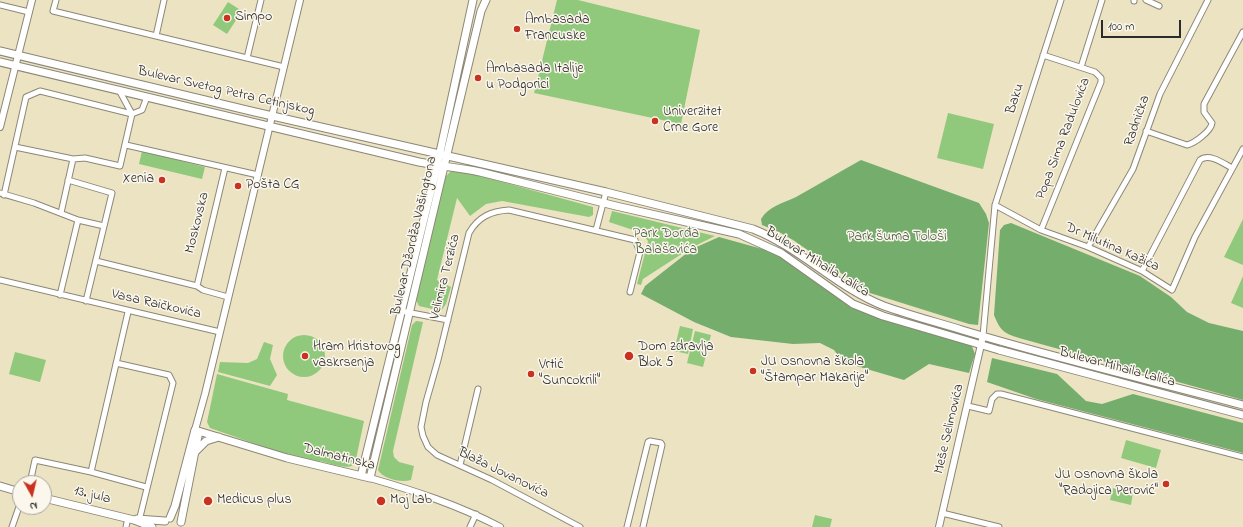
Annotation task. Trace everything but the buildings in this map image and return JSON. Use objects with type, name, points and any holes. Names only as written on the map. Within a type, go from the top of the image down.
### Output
[{"type":"main road","name":"Bulevar Džordža Vašingtona","points":[[370,478],[410,313],[440,167],[439,154],[474,0]]},
{"type":"main road","name":"Bulevar Džordža Vašingtona","points":[[361,476],[401,311],[440,167],[446,156],[481,11],[486,0]]},
{"type":"main road","name":"Bulevar Svetog Petra Cetinjskog","points":[[0,51],[446,156]]},
{"type":"main road","name":"Bulevar Svetog Petra Cetinjskog","points":[[0,62],[440,167]]},
{"type":"main road","name":"Bulevar Mihaila Lalića","points":[[446,156],[606,192],[753,229],[771,236],[846,286],[883,306],[984,336],[1243,405]]},
{"type":"main road","name":"Bulevar Mihaila Lalića","points":[[440,167],[458,168],[480,172],[751,238],[781,253],[853,304],[883,316],[982,345],[1243,415]]},
{"type":"main road","name":"Dalmatinska","points":[[197,430],[293,460],[370,478]]},
{"type":"main road","points":[[182,524],[197,430]]},
{"type":"main road","points":[[165,522],[177,499],[197,430]]},
{"type":"main road","points":[[194,452],[208,440],[223,437]]},
{"type":"main road","points":[[0,486],[12,490]]},
{"type":"main road","name":"13. jula","points":[[52,500],[135,520]]},
{"type":"main road","points":[[135,520],[165,522],[176,518],[182,524]]},
{"type":"main road","points":[[135,520],[152,527]]},
{"type":"street","points":[[0,127],[32,0]]},
{"type":"street","points":[[56,0],[53,11],[284,67]]},
{"type":"street","points":[[156,36],[164,0]]},
{"type":"street","points":[[248,58],[261,0]]},
{"type":"street","points":[[197,430],[300,0]]},
{"type":"street","name":"Baku","points":[[984,336],[995,206],[1061,0]]},
{"type":"street","points":[[1081,67],[1102,0]]},
{"type":"street","points":[[1146,0],[1159,6]]},
{"type":"street","name":"Radnička","points":[[1088,248],[1133,169],[1160,94],[1208,0]]},
{"type":"street","points":[[0,5],[29,12]]},
{"type":"street","points":[[1146,131],[1187,144],[1193,142],[1209,129],[1212,123],[1204,112],[1204,104],[1243,32]]},
{"type":"street","name":"Popa Sima Radulovića","points":[[1041,230],[1101,82],[1098,74],[1043,55]]},
{"type":"street","name":"Bulevar Svetog Petra Cetinjskog","points":[[118,90],[132,114]]},
{"type":"street","points":[[104,226],[78,220],[2,194],[15,147],[26,97],[40,91],[132,114],[142,110],[147,97]]},
{"type":"street","points":[[15,147],[73,159],[84,158],[120,166],[126,146],[132,114]]},
{"type":"street","points":[[126,146],[258,175]]},
{"type":"street","name":"Dr Milutina Kažića","points":[[995,206],[1041,230],[1088,248],[1142,272],[1172,290],[1195,237],[1243,149]]},
{"type":"street","points":[[1142,272],[1200,160],[1203,157],[1211,158],[1232,168]]},
{"type":"street","points":[[61,213],[73,159]]},
{"type":"street","name":"Moskovska","points":[[197,286],[225,168]]},
{"type":"street","points":[[68,180],[112,193],[86,301]]},
{"type":"street","points":[[596,230],[606,192]]},
{"type":"street","name":"Velimira Terzića","points":[[423,436],[421,427],[426,402],[469,233],[473,226],[488,214],[509,210],[635,240],[639,246],[640,252],[630,292]]},
{"type":"street","points":[[60,295],[78,220]]},
{"type":"street","name":"Vasa Raičkovića","points":[[96,261],[197,286]]},
{"type":"street","name":"Vasa Raičkovića","points":[[0,280],[128,312],[220,332]]},
{"type":"street","points":[[197,286],[203,290],[228,297]]},
{"type":"street","points":[[401,311],[448,320]]},
{"type":"street","points":[[91,472],[128,312]]},
{"type":"street","name":"Meše Selimovića","points":[[939,527],[984,336]]},
{"type":"street","points":[[116,363],[169,375],[173,383],[146,487],[135,520],[126,527]]},
{"type":"street","points":[[460,465],[478,389]]},
{"type":"street","points":[[968,406],[989,411],[992,399],[997,394],[1002,394],[1243,457]]},
{"type":"street","name":"Blaža Jovanovića","points":[[423,436],[432,451],[520,494],[580,527]]},
{"type":"street","points":[[627,527],[648,442],[650,441],[661,443],[662,445],[643,527]]},
{"type":"street","points":[[32,475],[35,460],[91,472],[146,487]]},
{"type":"street","name":"Dalmatinska","points":[[370,478],[414,491],[476,514],[500,527]]},
{"type":"street","points":[[942,513],[980,525],[999,527]]},
{"type":"street","points":[[470,527],[476,514]]},
{"type":"street","points":[[12,527],[16,515]]},
{"type":"green space","points":[[557,0],[578,0],[700,30],[681,124],[534,93]]},
{"type":"green space","name":"Simpo","points":[[228,2],[242,11],[227,34],[213,25]]},
{"type":"green space","points":[[948,113],[994,124],[983,169],[937,158]]},
{"type":"green space","points":[[142,151],[205,167],[202,179],[139,164]]},
{"type":"green space","name":"Park šuma Tološi","points":[[861,160],[979,203],[986,214],[989,223],[978,325],[969,324],[870,293],[793,240],[762,225],[761,219],[772,208],[796,197]]},
{"type":"green space","points":[[459,170],[593,207],[593,215],[589,217],[502,201],[486,204],[470,216],[457,198],[437,280],[451,287],[446,304],[441,311],[419,306],[416,300],[445,177],[450,172]]},
{"type":"green space","name":"Park Đorđa Balaševića","points":[[612,211],[715,236],[691,248],[643,279],[641,285],[637,284],[648,241],[642,233],[609,222]]},
{"type":"green space","points":[[1243,219],[1243,265],[1224,257]]},
{"type":"green space","points":[[1011,223],[1140,276],[1171,297],[1187,312],[1209,323],[1243,331],[1243,400],[1019,338],[1000,328],[994,315],[1000,230],[1004,225]]},
{"type":"green space","points":[[719,237],[773,252],[828,291],[856,307],[971,344],[975,354],[969,373],[929,364],[904,380],[843,362],[834,350],[820,343],[793,344],[731,337],[694,322],[641,294],[645,286],[692,249]]},
{"type":"green space","points":[[1243,276],[1243,308],[1231,303]]},
{"type":"green space","points":[[416,321],[423,322],[393,451],[394,457],[399,462],[414,466],[411,480],[397,481],[384,476],[378,470],[412,325]]},
{"type":"green space","points":[[680,326],[693,329],[688,354],[674,351]]},
{"type":"green space","points":[[695,331],[711,335],[703,367],[687,363]]},
{"type":"green space","points":[[304,335],[319,341],[325,356],[319,371],[304,377],[289,371],[283,356],[289,341]]},
{"type":"green space","points":[[264,342],[273,345],[270,359],[277,375],[270,386],[218,372],[220,362],[248,363],[257,359]]},
{"type":"green space","points":[[15,352],[46,360],[40,382],[9,374]]},
{"type":"green space","points":[[992,358],[1057,374],[1086,401],[1102,404],[1133,394],[1243,423],[1243,453],[1036,399],[987,382]]},
{"type":"green space","points":[[217,374],[288,394],[287,400],[364,421],[355,464],[348,467],[343,467],[320,461],[319,464],[298,459],[210,428],[207,422]]},
{"type":"green space","points":[[1126,440],[1161,450],[1156,468],[1121,458]]},
{"type":"green space","points":[[1113,488],[1133,492],[1131,505],[1110,500]]},
{"type":"green space","points":[[815,515],[832,519],[830,527],[812,527]]},
{"type":"place","name":"Simpo","points":[[227,18]]},
{"type":"place","name":"Ambasada Francuske","points":[[517,29]]},
{"type":"place","name":"Ambasada Italije u Podgorici","points":[[478,78]]},
{"type":"place","name":"Univerzitet Crne Gore","points":[[655,121]]},
{"type":"place","name":"Xenia","points":[[162,180]]},
{"type":"place","name":"Pošta CG","points":[[238,186]]},
{"type":"place","name":"Hram Hristovog vaskrsenja","points":[[305,356]]},
{"type":"place","name":"Dom zdravlja Blok 5","points":[[629,356]]},
{"type":"place","name":"JU Osnovna škola \"Štampar Makarije\"","points":[[753,371]]},
{"type":"place","name":"Vrtić \"Suncokrili\"","points":[[531,374]]},
{"type":"place","name":"JU Osnovna škola \"Radojica Perović\"","points":[[1166,484]]},
{"type":"place","name":"Medicus plus","points":[[208,501]]},
{"type":"place","name":"Moj Lab","points":[[381,501]]}]
